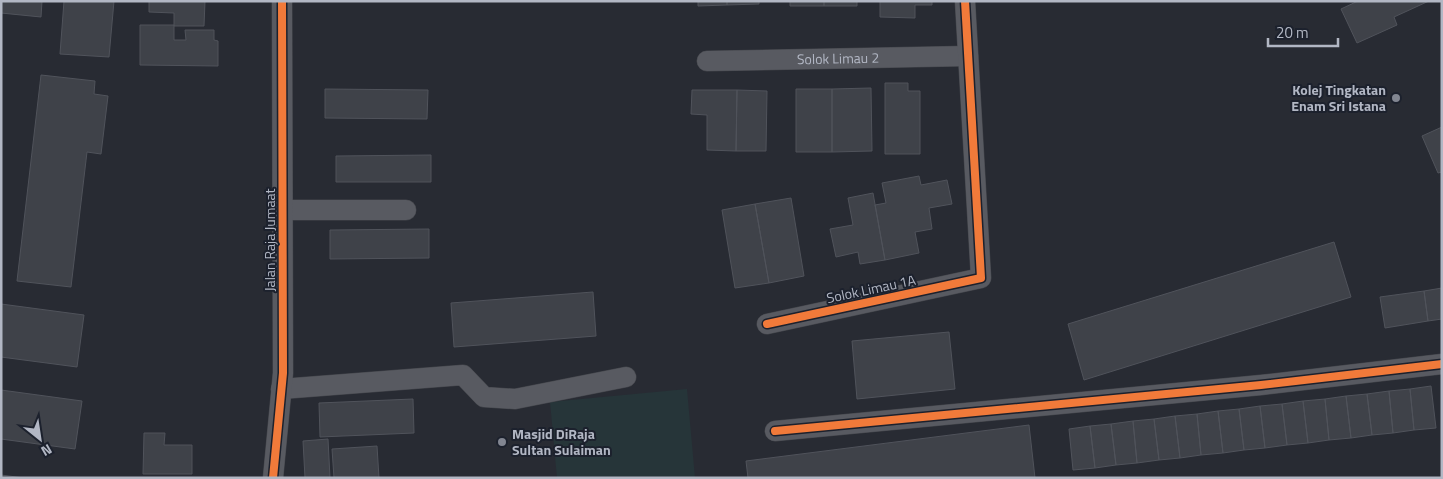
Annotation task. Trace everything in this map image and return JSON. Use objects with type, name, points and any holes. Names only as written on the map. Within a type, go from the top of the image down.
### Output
[{"type":"street","name":"Jalan Raja Jumaat","points":[[273,478],[281,389],[282,1]]},
{"type":"street","points":[[965,1],[968,56]]},
{"type":"street","name":"Solok Limau 2","points":[[707,61],[968,56]]},
{"type":"street","name":"Solok Limau 1A","points":[[767,324],[981,278],[968,56]]},
{"type":"street","points":[[282,210],[406,210]]},
{"type":"street","points":[[775,431],[1261,385],[1442,364]]},
{"type":"street","points":[[281,389],[463,375],[484,397],[515,399],[626,377]]},
{"type":"shaded area","points":[[687,389],[695,478],[557,478],[550,402]]},
{"type":"building","points":[[1,1],[42,1],[41,17],[1,13]]},
{"type":"building","points":[[64,1],[114,1],[109,57],[60,54]]},
{"type":"building","points":[[149,1],[205,1],[204,26],[174,26],[174,13],[149,12]]},
{"type":"building","points":[[698,1],[727,1],[727,5],[698,6]]},
{"type":"building","points":[[727,1],[759,1],[759,4],[727,5]]},
{"type":"building","points":[[790,1],[824,1],[824,6],[790,6]]},
{"type":"building","points":[[824,1],[857,1],[857,6],[824,6]]},
{"type":"building","points":[[880,1],[932,1],[932,5],[915,5],[915,18],[880,17]]},
{"type":"building","points":[[1358,1],[1429,1],[1394,17],[1397,25],[1357,43],[1341,9]]},
{"type":"building","points":[[140,25],[174,25],[174,40],[186,40],[185,30],[214,30],[214,40],[218,41],[218,66],[140,65]]},
{"type":"building","points":[[41,75],[95,81],[94,94],[108,96],[101,154],[87,152],[71,287],[17,281]]},
{"type":"building","points":[[885,83],[908,83],[908,91],[920,91],[920,154],[885,154]]},
{"type":"building","points":[[871,88],[872,151],[832,152],[832,89]]},
{"type":"building","points":[[325,89],[428,90],[427,119],[325,118]]},
{"type":"building","points":[[796,89],[832,89],[832,152],[796,152]]},
{"type":"building","points":[[692,90],[737,90],[736,151],[707,150],[707,115],[691,114]]},
{"type":"building","points":[[737,90],[767,91],[766,151],[736,151]]},
{"type":"building","points":[[1442,127],[1442,172],[1438,173],[1422,136]]},
{"type":"building","points":[[431,155],[431,182],[336,182],[336,156]]},
{"type":"building","points":[[919,176],[921,185],[947,180],[952,204],[929,208],[932,229],[915,232],[919,253],[885,260],[875,205],[886,203],[882,183]]},
{"type":"building","points":[[873,193],[885,260],[860,264],[858,252],[836,257],[830,229],[853,225],[848,198]]},
{"type":"building","points":[[791,198],[804,276],[769,283],[755,204]]},
{"type":"building","points":[[755,204],[769,283],[735,288],[722,210]]},
{"type":"building","points":[[429,229],[429,258],[330,259],[330,230]]},
{"type":"building","points":[[1334,242],[1351,297],[1084,380],[1068,324]]},
{"type":"building","points":[[1442,288],[1442,319],[1428,321],[1424,291]]},
{"type":"building","points":[[1424,291],[1428,321],[1385,328],[1380,297]]},
{"type":"building","points":[[593,292],[596,336],[454,347],[451,303]]},
{"type":"building","points":[[1,304],[84,315],[77,367],[1,357]]},
{"type":"building","points":[[949,332],[955,389],[857,399],[852,341]]},
{"type":"building","points":[[1431,386],[1436,428],[1414,430],[1410,389]]},
{"type":"building","points":[[1410,389],[1414,430],[1393,433],[1389,391]]},
{"type":"building","points":[[1,390],[82,401],[75,449],[1,439]]},
{"type":"building","points":[[1389,391],[1393,433],[1372,435],[1367,394]]},
{"type":"building","points":[[1367,394],[1372,435],[1351,438],[1346,396]]},
{"type":"building","points":[[1346,396],[1351,438],[1329,440],[1325,399]]},
{"type":"building","points":[[413,399],[414,433],[320,437],[319,403]]},
{"type":"building","points":[[1325,399],[1329,440],[1308,443],[1303,401]]},
{"type":"building","points":[[1303,401],[1308,443],[1287,445],[1282,404]]},
{"type":"building","points":[[1282,404],[1287,445],[1265,448],[1260,406]]},
{"type":"building","points":[[1260,406],[1265,448],[1244,450],[1239,409]]},
{"type":"building","points":[[1239,409],[1244,450],[1223,453],[1218,411]]},
{"type":"building","points":[[1218,411],[1223,453],[1201,455],[1197,414]]},
{"type":"building","points":[[1197,414],[1201,455],[1180,458],[1175,416]]},
{"type":"building","points":[[1175,416],[1180,458],[1159,460],[1154,419]]},
{"type":"building","points":[[1154,419],[1159,460],[1137,463],[1133,421]]},
{"type":"building","points":[[1133,421],[1137,463],[1116,465],[1111,424]]},
{"type":"building","points":[[1111,424],[1116,465],[1095,468],[1090,426]]},
{"type":"building","points":[[1029,425],[1035,478],[748,478],[746,461]]},
{"type":"building","points":[[1090,426],[1095,468],[1073,470],[1069,429]]},
{"type":"building","points":[[144,433],[165,433],[164,445],[192,445],[192,474],[143,474]]},
{"type":"building","points":[[328,439],[330,478],[305,478],[303,441]]},
{"type":"building","points":[[377,446],[379,478],[334,478],[332,449]]},
{"type":"building","points":[[1,475],[24,478],[1,478]]},
{"type":"cycle path","points":[[273,478],[283,373],[282,1]]},
{"type":"cycle path","points":[[767,324],[981,278],[965,1]]},
{"type":"cycle path","points":[[775,431],[1261,385],[1442,364]]},
{"type":"place","name":"Kolej Tingkatan Enam Sri Istana","points":[[1396,98]]},
{"type":"place","name":"Masjid DiRaja Sultan Sulaiman","points":[[502,442]]}]
